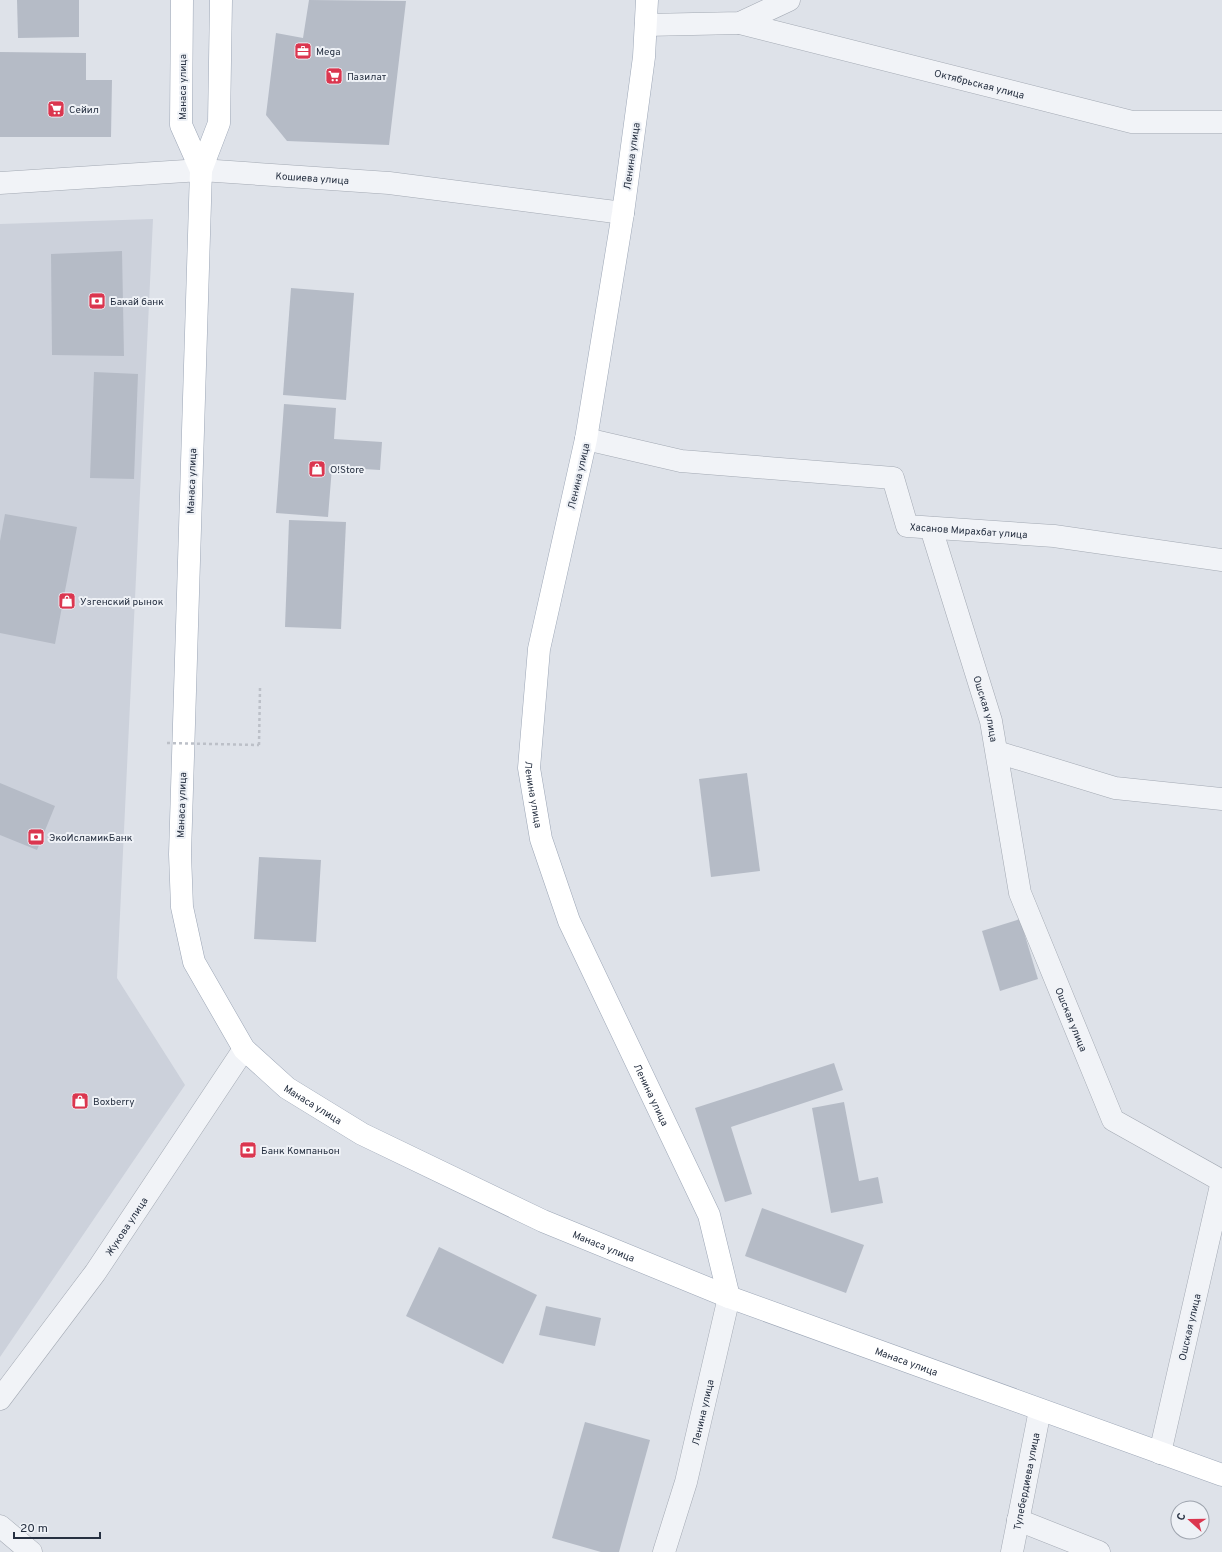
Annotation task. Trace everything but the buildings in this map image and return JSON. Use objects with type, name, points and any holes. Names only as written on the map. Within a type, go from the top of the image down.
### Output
[{"type":"main road","name":"Манаса улица","points":[[182,0],[182,125],[201,170]]},
{"type":"main road","name":"Манаса улица","points":[[221,0],[219,123],[201,170],[180,854],[182,907],[194,962],[244,1049],[287,1088],[362,1134],[544,1221],[729,1297],[1222,1475]]},
{"type":"main road","name":"Ленина улица","points":[[647,0],[644,57],[622,213],[586,439],[539,649],[529,768],[541,839],[569,921],[709,1215],[729,1297]]},
{"type":"street","points":[[646,25],[740,23],[789,0]]},
{"type":"street","name":"Октябрьская улица","points":[[740,23],[1132,122],[1222,122]]},
{"type":"street","name":"Кошиева улица","points":[[0,183],[201,170],[389,182],[622,213]]},
{"type":"street","name":"Хасанов Мирахбат улица","points":[[586,439],[681,462],[893,478],[906,526],[1054,536],[1222,560]]},
{"type":"street","name":"Ошская улица","points":[[931,528],[992,721],[1020,893],[1113,1120],[1222,1181],[1160,1453]]},
{"type":"street","points":[[997,752],[1115,788],[1222,800]]},
{"type":"street","name":"Жукова улица","points":[[0,1399],[95,1273],[244,1049]]},
{"type":"street","name":"Ленина улица","points":[[664,1552],[686,1482],[729,1297]]},
{"type":"street","name":"Тулебердиева улица","points":[[1012,1552],[1040,1410]]},
{"type":"street","points":[[1018,1520],[1099,1552]]},
{"type":"street","points":[[0,1526],[31,1552]]},
{"type":"path","points":[[167,743],[259,746],[260,688]]},
{"type":"shaded area","name":"Узгенский рынок","points":[[153,219],[117,978],[185,1085],[0,1357],[0,224]]},
{"type":"place","name":"Mega","points":[[303,51]]},
{"type":"place","name":"Пазилат","points":[[334,76]]},
{"type":"place","name":"Сейил","points":[[56,109]]},
{"type":"place","name":"Бакай банк","points":[[97,301]]},
{"type":"place","name":"O!Store","points":[[317,469]]},
{"type":"place","name":"Узгенский рынок","points":[[67,601]]},
{"type":"place","name":"ЭкоИсламикБанк","points":[[36,837]]},
{"type":"place","name":"Boxberry","points":[[80,1101]]},
{"type":"place","name":"Банк Компаньон","points":[[248,1150]]}]
